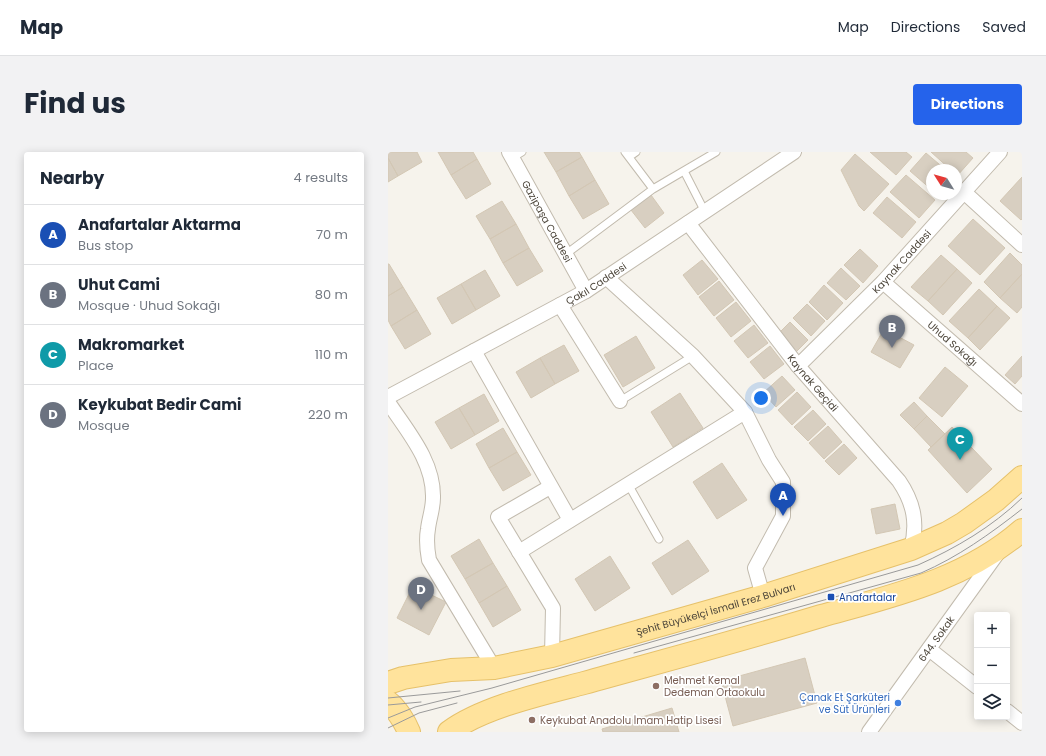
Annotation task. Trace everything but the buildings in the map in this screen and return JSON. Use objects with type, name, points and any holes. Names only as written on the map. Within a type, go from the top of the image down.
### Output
[{"type":"main road","name":"Şehit Büyükelçi İsmail Erez Bulvarı","points":[[388,683],[403,678],[451,670],[494,668],[552,656],[763,596],[911,549],[947,533],[964,523],[996,500],[1022,477]]},
{"type":"main road","points":[[449,732],[478,715],[524,700],[776,630],[921,587],[948,577],[968,567],[1016,536]]},
{"type":"main road","points":[[388,702],[392,705],[409,732]]},
{"type":"street","name":"Çakıl Caddesi","points":[[388,397],[586,290],[794,152]]},
{"type":"street","name":"Kaynak Caddesi","points":[[798,366],[883,282],[1000,152]]},
{"type":"street","name":"Gazipaşa Caddesi","points":[[514,154],[586,290]]},
{"type":"street","points":[[964,192],[1022,245]]},
{"type":"street","name":"Kaynak Geçidi","points":[[688,223],[798,366],[899,481],[910,499],[915,519],[915,529],[911,549]]},
{"type":"street","points":[[606,277],[693,356],[745,412],[769,460],[783,482],[783,516],[755,568],[763,596]]},
{"type":"street","name":"Uhud Sokağı","points":[[883,282],[1022,404]]},
{"type":"street","points":[[560,305],[620,401]]},
{"type":"street","points":[[474,351],[570,520]]},
{"type":"street","points":[[388,402],[422,454],[430,472],[433,500],[427,539],[429,560],[494,668]]},
{"type":"street","points":[[519,552],[745,412]]},
{"type":"street","points":[[550,487],[498,517],[553,608],[552,656]]},
{"type":"street","name":"644. Sokak","points":[[869,732],[929,649],[1016,536]]},
{"type":"street","points":[[929,649],[974,685]]},
{"type":"street","points":[[1010,713],[1022,723]]},
{"type":"lane","points":[[636,152],[627,154],[653,188]]},
{"type":"lane","points":[[566,254],[653,188],[716,152]]},
{"type":"lane","points":[[684,171],[705,212]]},
{"type":"lane","points":[[620,401],[693,356]]},
{"type":"lane","points":[[628,484],[659,539]]},
{"type":"tram line","points":[[388,718],[415,707],[492,688],[918,565],[973,536],[1010,509],[1022,498]]},
{"type":"tram line","points":[[634,653],[921,573],[948,560],[998,527],[1022,509]]},
{"type":"tram line","points":[[388,698],[460,691]]},
{"type":"tram line","points":[[388,705],[421,702]]},
{"type":"tram line","points":[[388,728],[419,713],[457,703]]},
{"type":"place","name":"Uhut Cami","points":[[892,348]]},
{"type":"place","name":"Makromarket","points":[[960,460]]},
{"type":"place","name":"Anafartalar Aktarma","points":[[783,516]]},
{"type":"place","name":"Anafartalar","points":[[831,597]]},
{"type":"place","name":"Keykubat Bedir Cami","points":[[421,610]]},
{"type":"place","name":"Mehmet Kemal Dedeman Ortaokulu","points":[[656,686]]},
{"type":"place","name":"Çanak Et Şarküteri ve Süt Ürünleri","points":[[898,703]]},
{"type":"place","name":"Keykubat Anadolu İmam Hatip Lisesi","points":[[532,720]]}]
